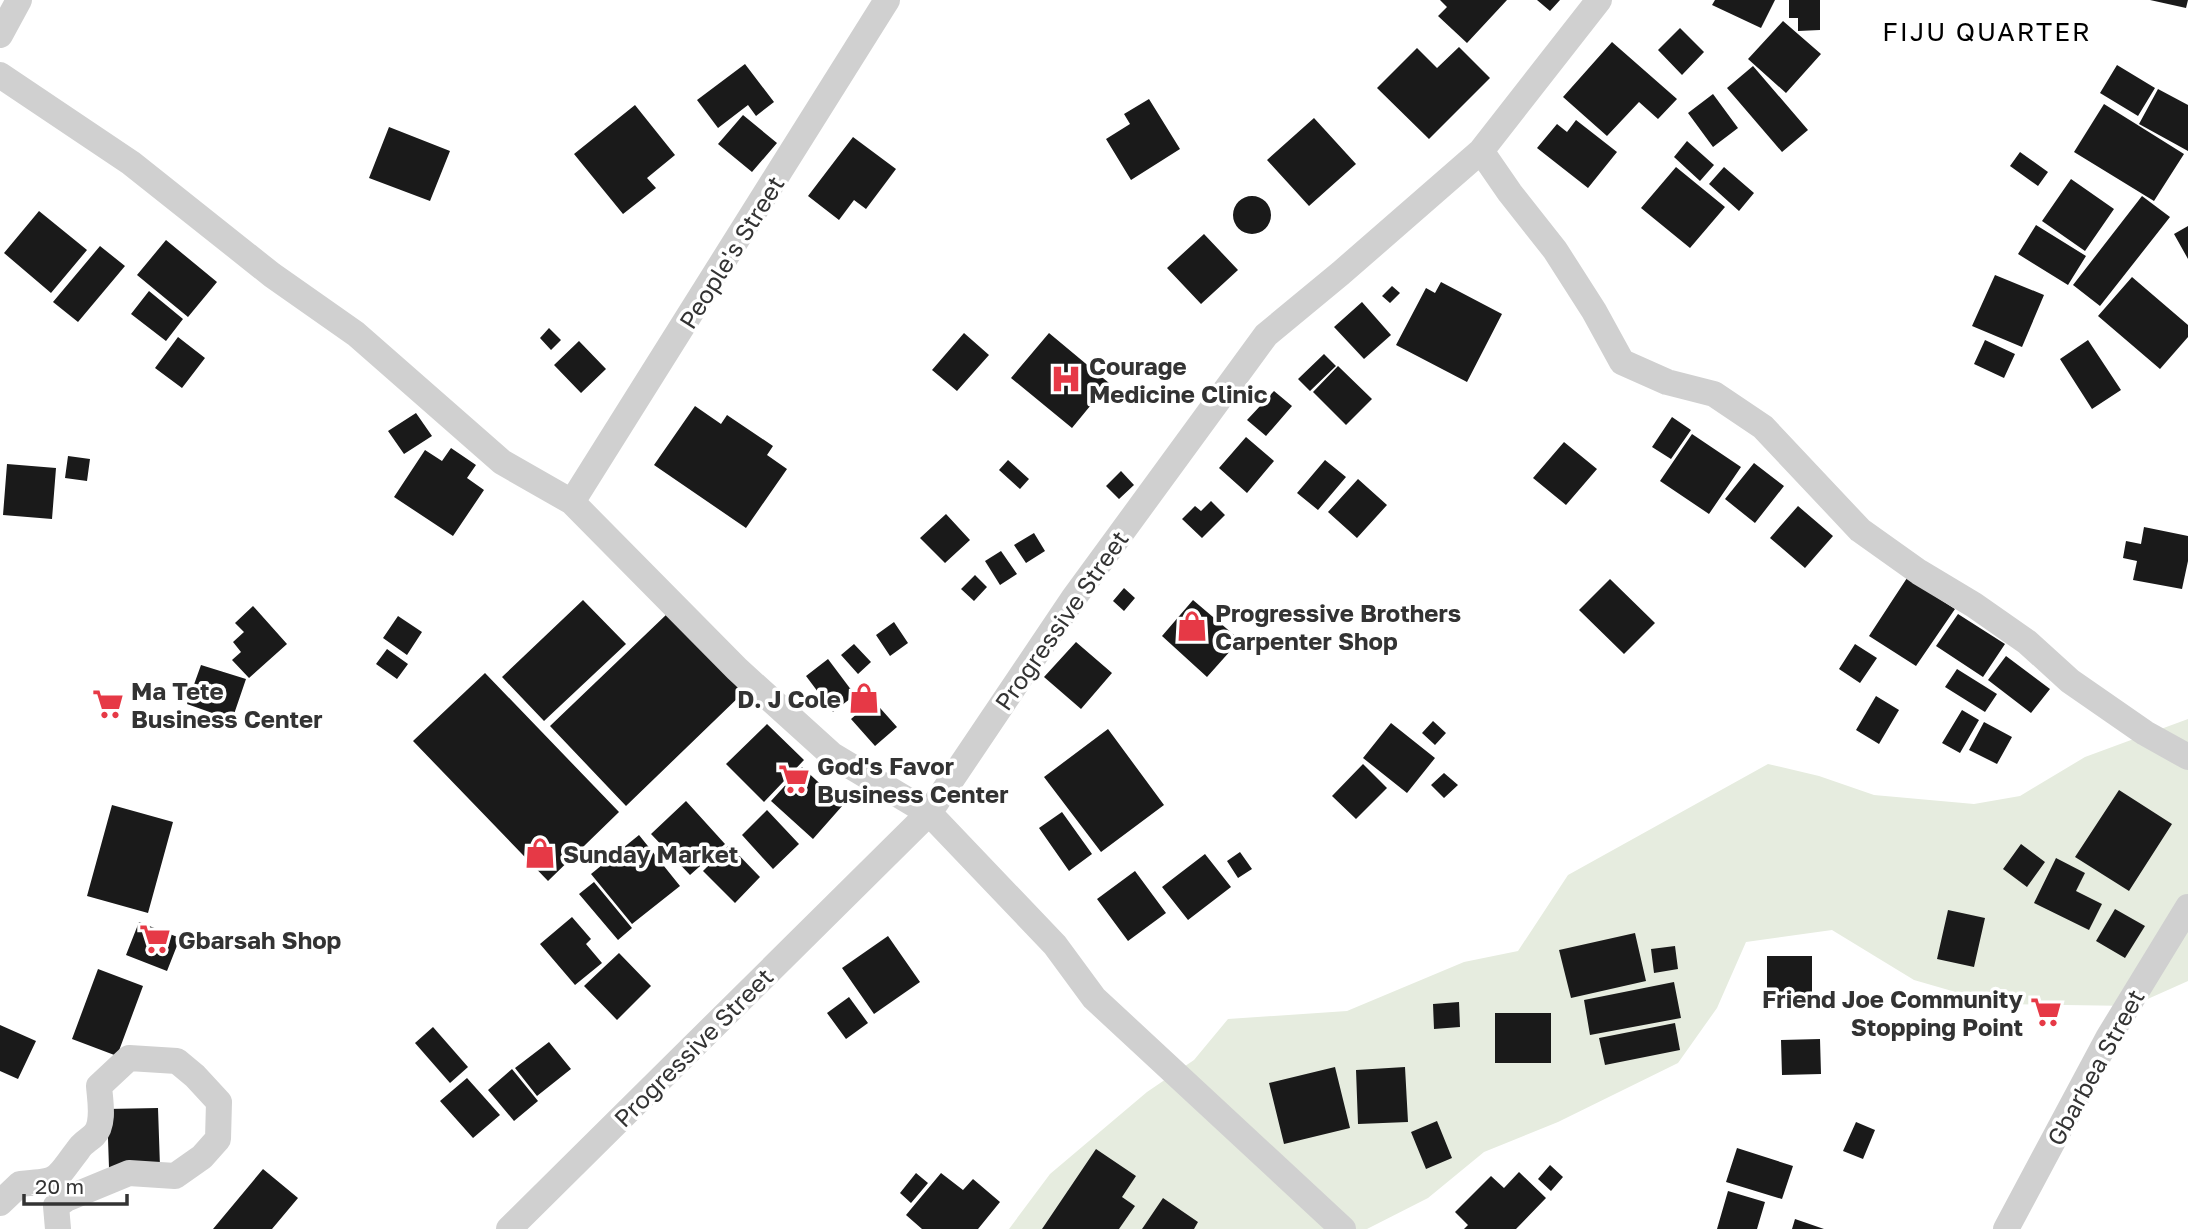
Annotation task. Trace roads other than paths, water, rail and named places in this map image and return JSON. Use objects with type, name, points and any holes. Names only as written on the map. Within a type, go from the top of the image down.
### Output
[{"type":"street","points":[[0,35],[19,0]]},
{"type":"street","name":"People's Street","points":[[572,502],[887,0]]},
{"type":"street","name":"Progressive Street","points":[[509,1229],[929,813],[1073,599],[1266,335],[1342,273],[1481,151],[1598,0]]},
{"type":"street","points":[[0,75],[131,163],[272,275],[356,334],[502,462],[572,502],[737,669],[832,755],[929,813],[1055,944],[1094,998],[1343,1229]]},
{"type":"street","points":[[1481,151],[1555,250],[1594,311],[1622,362],[1667,382],[1714,394],[1763,427],[1860,530],[2027,642],[2070,681],[2145,733],[2188,757]]},
{"type":"street","name":"Gbarbea Street","points":[[2006,1229],[2108,1038],[2188,907]]},
{"type":"street","points":[[0,1203],[20,1184],[51,1181],[64,1171],[79,1147],[97,1133],[101,1116],[99,1086],[129,1058],[177,1061],[219,1102],[218,1139],[202,1157],[175,1176],[129,1173],[66,1199],[56,1206],[58,1229]]},
{"type":"place","name":"Courage Medicine Clinic","points":[[1066,379]]},
{"type":"place","name":"Progressive Brothers Carpenter Shop","points":[[1192,626]]},
{"type":"place","name":"D. J Cole","points":[[864,698]]},
{"type":"place","name":"Ma Tete Business Center","points":[[108,704]]},
{"type":"place","name":"God's Favor Business Center","points":[[794,779]]},
{"type":"place","name":"Sunday Market","points":[[540,853]]},
{"type":"place","name":"Gbarsah Shop","points":[[155,939]]},
{"type":"place","name":"Friend Joe Community Stopping Point","points":[[2046,1012]]},
{"type":"district","name":"FIJU QUARTER","points":[[1987,31]]}]
